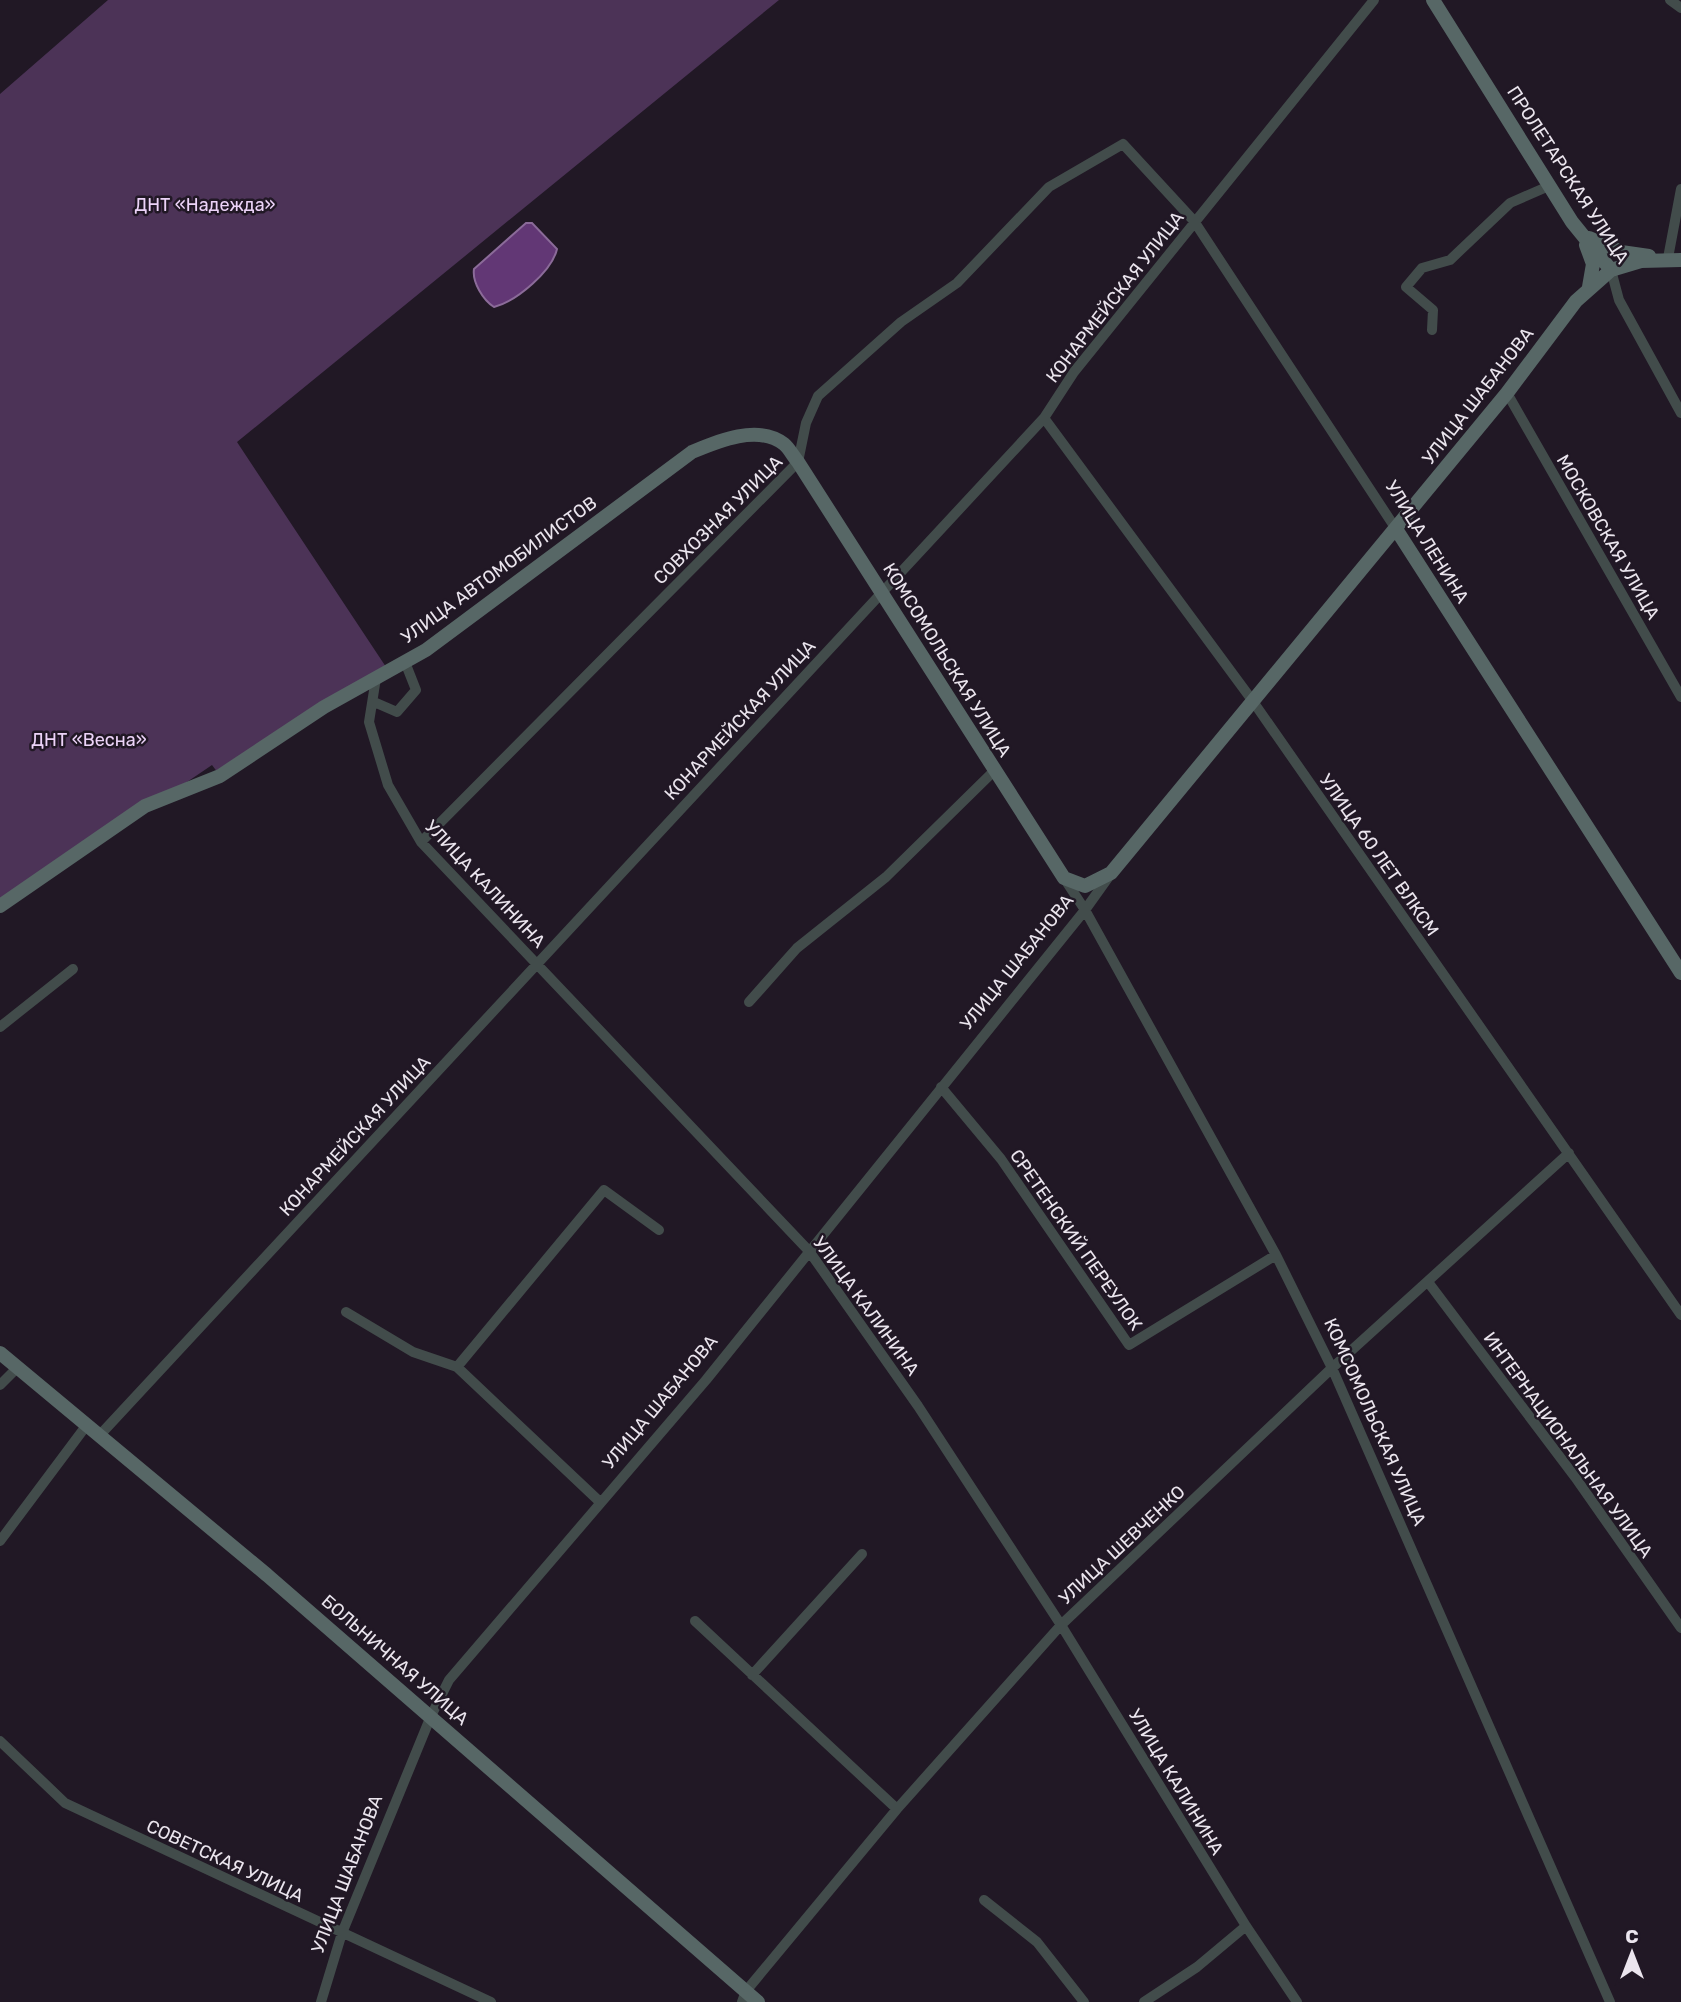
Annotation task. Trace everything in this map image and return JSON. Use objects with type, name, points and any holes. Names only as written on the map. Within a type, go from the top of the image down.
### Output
[{"type":"street","name":"КОНАРМЕЙСКАЯ УЛИЦА","points":[[99,1436],[536,962],[1044,418],[1074,372],[1374,0]]},
{"type":"street","name":"ПРОЛЕТАРСКАЯ УЛИЦА","points":[[1433,0],[1549,186],[1581,234],[1611,270],[1619,300],[1681,413]]},
{"type":"street","points":[[1670,0],[1681,8]]},
{"type":"street","name":"УЛИЦА ЛЕНИНА","points":[[1123,144],[1194,221],[1396,529],[1681,974]]},
{"type":"street","name":"СОВХОЗНАЯ УЛИЦА","points":[[421,842],[798,462],[806,423],[818,396],[901,322],[957,283],[1049,187],[1123,144]]},
{"type":"street","points":[[1432,330],[1433,310],[1406,286],[1422,268],[1438,266],[1450,260],[1510,202],[1549,186]]},
{"type":"street","points":[[1675,259],[1681,189]]},
{"type":"street","points":[[1581,234],[1621,252],[1675,259]]},
{"type":"street","points":[[1581,234],[1592,264],[1589,287]]},
{"type":"street","points":[[1611,270],[1675,259]]},
{"type":"street","name":"УЛИЦА ШАБАНОВА","points":[[321,2002],[342,1933],[431,1716],[449,1680],[706,1380],[1252,700],[1507,393],[1589,287],[1611,270]]},
{"type":"street","name":"МОСКОВСКАЯ УЛИЦА","points":[[1507,393],[1681,697]]},
{"type":"street","name":"УЛИЦА 60 ЛЕТ ВЛКСМ","points":[[1044,418],[1252,700],[1681,1315]]},
{"type":"street","name":"УЛИЦА АВТОМОБИЛИСТОВ","points":[[0,906],[145,806],[220,776],[324,707],[426,650],[692,452],[725,438],[749,435],[783,443],[798,462]]},
{"type":"street","name":"КОМСОМОЛЬСКАЯ УЛИЦА","points":[[798,462],[1085,910],[1276,1255],[1332,1368],[1610,2002]]},
{"type":"street","points":[[374,702],[397,712],[416,690],[405,662]]},
{"type":"street","name":"УЛИЦА КАЛИНИНА","points":[[376,678],[369,722],[388,785],[421,842],[809,1251],[918,1406],[1061,1625],[1246,1926],[1297,2002]]},
{"type":"street","points":[[749,1002],[797,948],[886,877],[994,771]]},
{"type":"street","name":"УЛИЦА ШАБАНОВА","points":[[1064,878],[1085,886],[1111,873]]},
{"type":"street","points":[[0,1027],[73,969]]},
{"type":"street","name":"СРЕТЕНСКИЙ ПЕРЕУЛОК","points":[[941,1087],[1001,1159],[1129,1345],[1276,1255]]},
{"type":"street","name":"УЛИЦА ШЕВЧЕНКО","points":[[744,1997],[897,1809],[1061,1625],[1332,1368],[1569,1153]]},
{"type":"street","points":[[457,1367],[604,1190],[659,1230]]},
{"type":"street","name":"ИНТЕРНАЦИОНАЛЬНАЯ УЛИЦА","points":[[1428,1282],[1575,1477],[1681,1628]]},
{"type":"street","points":[[346,1312],[413,1352],[457,1367],[600,1502]]},
{"type":"street","name":"БОЛЬНИЧНАЯ УЛИЦА","points":[[0,1353],[431,1716],[744,1997],[758,2002]]},
{"type":"street","points":[[0,1385],[17,1368]]},
{"type":"street","points":[[0,1541],[86,1426]]},
{"type":"street","points":[[752,1675],[862,1554]]},
{"type":"street","points":[[695,1621],[897,1809]]},
{"type":"street","name":"СОВЕТСКАЯ УЛИЦА","points":[[0,1741],[65,1803],[491,2002]]},
{"type":"street","points":[[984,1900],[1037,1942],[1084,2002]]},
{"type":"street","points":[[1144,2002],[1197,1967],[1246,1926]]},
{"type":"green space","name":"ДНТ «Надежда»","points":[[108,0],[779,0],[237,442],[386,667],[218,773],[212,765],[0,909],[0,94]]},
{"type":"shaded area","points":[[526,223],[532,223],[557,249],[554,258],[523,292],[494,307],[479,290],[474,269]]},
{"type":"park label","name":"ДНТ «Весна»","points":[[89,740]]}]
